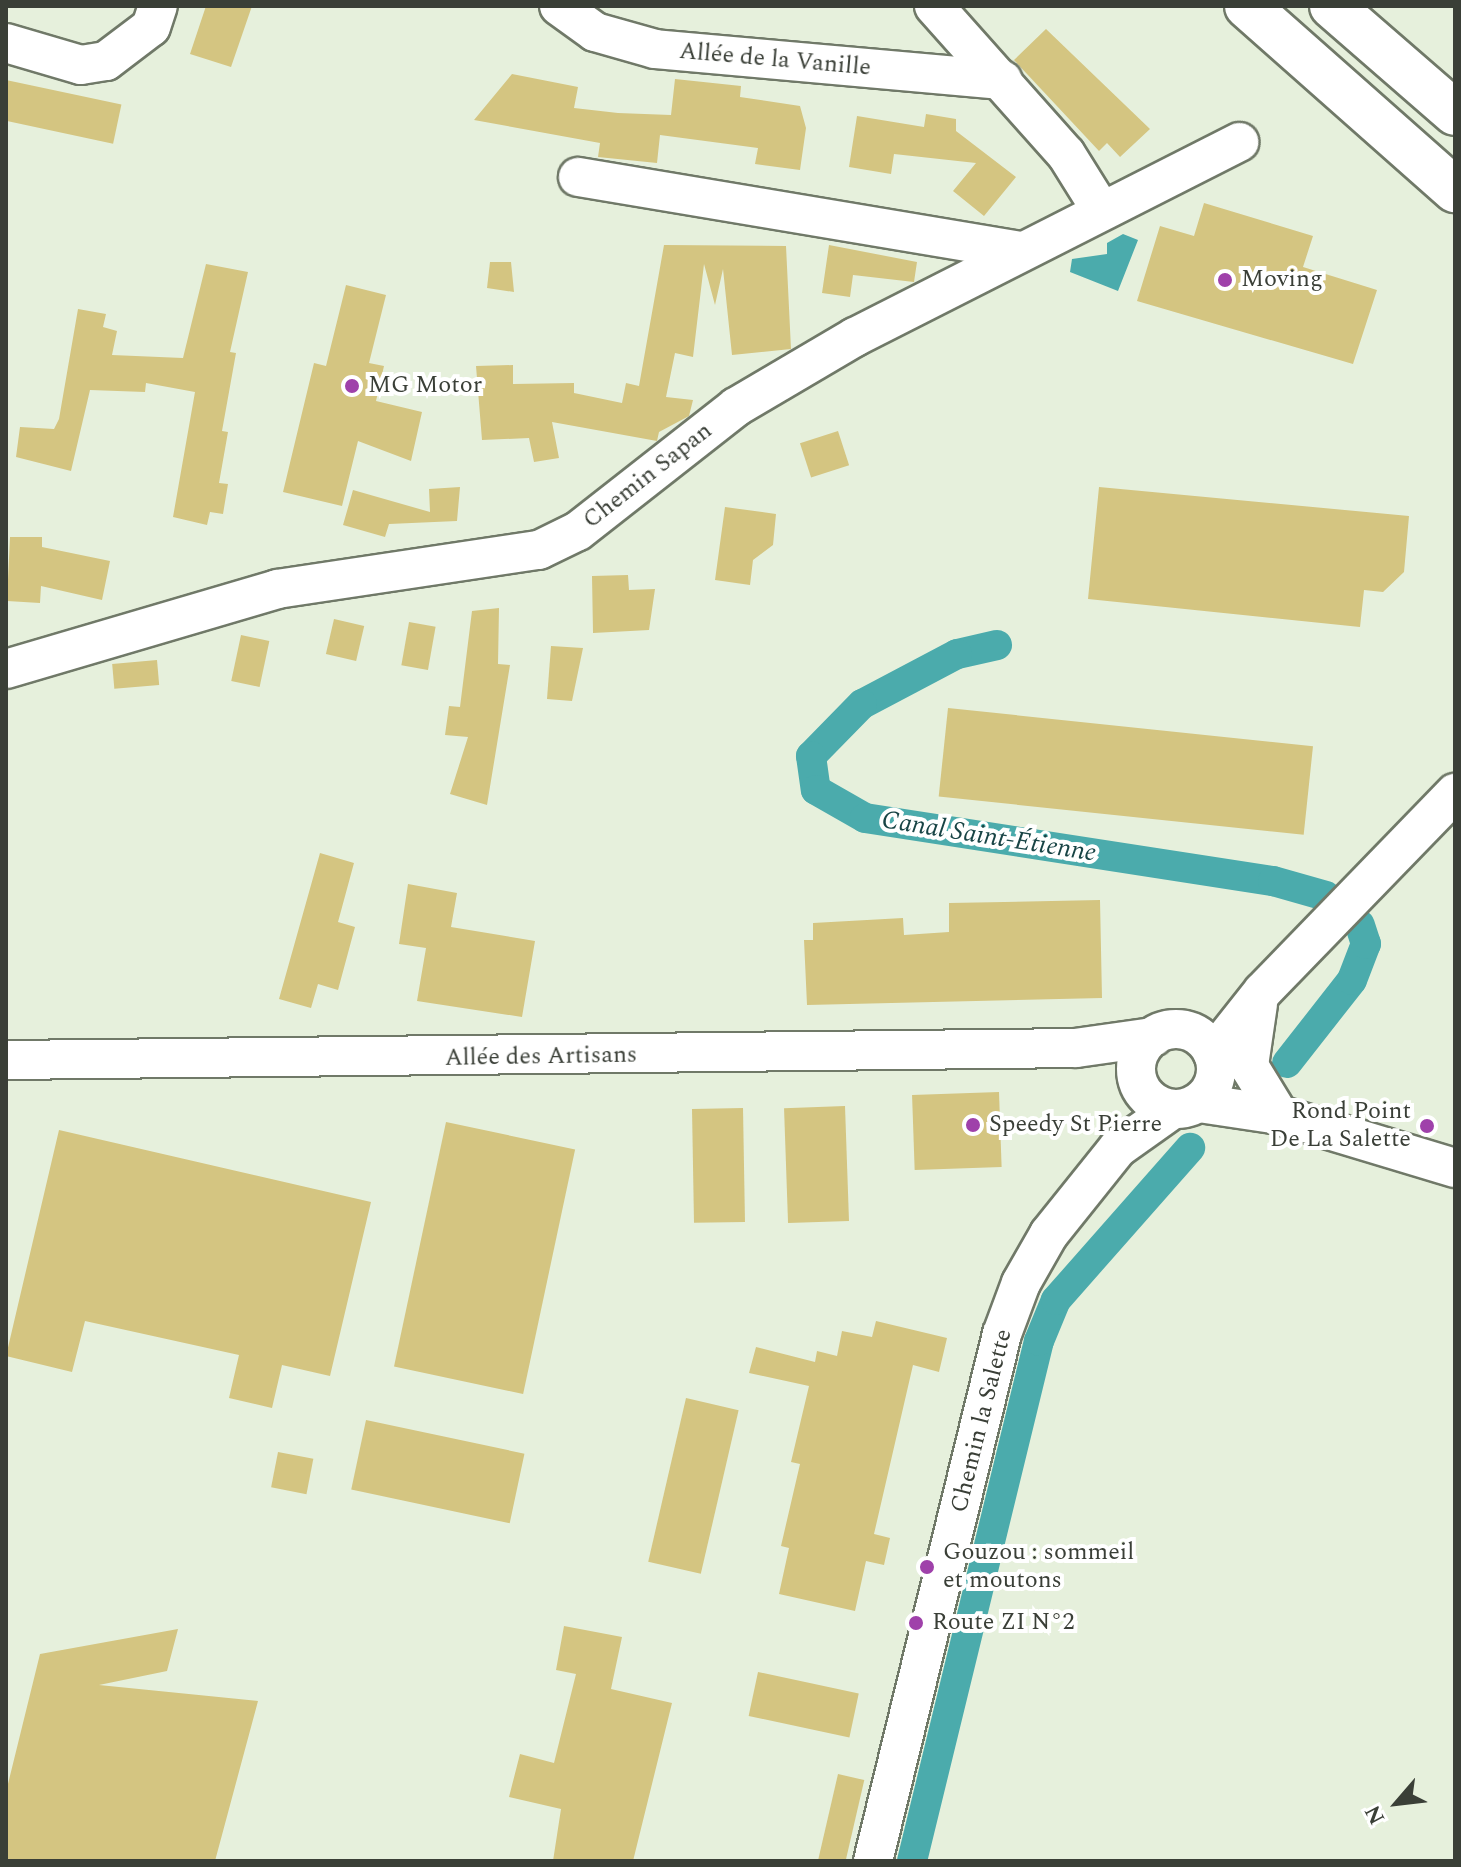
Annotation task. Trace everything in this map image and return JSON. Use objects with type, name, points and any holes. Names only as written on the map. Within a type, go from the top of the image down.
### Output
[{"type":"highway","points":[[1247,6],[1455,190]]},
{"type":"highway","points":[[1332,6],[1455,113]]},
{"type":"highway","points":[[1369,6],[1455,75]]},
{"type":"street","points":[[6,43],[81,65],[106,61],[151,27],[158,6]]},
{"type":"street","name":"Allée de la Vanille","points":[[559,6],[595,32],[655,49],[1003,80]]},
{"type":"street","points":[[934,6],[1066,154],[1101,210]]},
{"type":"street","name":"Chemin Sapan","points":[[6,669],[277,589],[539,550],[578,531],[736,407],[1020,251],[1239,142]]},
{"type":"street","points":[[578,177],[1020,251]]},
{"type":"street","points":[[1455,793],[1190,1067],[1279,1115],[1455,1168]]},
{"type":"street","points":[[1263,991],[1249,1066],[1279,1115]]},
{"type":"street","name":"Allée des Artisans","points":[[6,1060],[1076,1048],[1190,1067]]},
{"type":"street","name":"Allée des Artisans","points":[[1076,1048],[1138,1080],[1153,1102],[1190,1067]]},
{"type":"street","name":"Chemin la Salette","points":[[1118,1148],[1138,1080],[1190,1067]]},
{"type":"street","name":"Chemin la Salette","points":[[873,1861],[1002,1334],[1049,1234],[1118,1148],[1190,1067]]},
{"type":"water","points":[[1123,234],[1138,240],[1118,291],[1070,272],[1072,259],[1107,254],[1107,243]]},
{"type":"building","points":[[206,6],[252,6],[231,67],[190,54]]},
{"type":"building","points":[[1046,29],[1150,129],[1120,157],[1107,143],[1099,151],[1014,60]]},
{"type":"building","points":[[512,74],[578,87],[574,108],[618,113],[671,115],[675,79],[741,86],[740,97],[800,106],[806,128],[800,170],[755,164],[758,148],[660,135],[657,163],[598,157],[600,143],[474,120]]},
{"type":"building","points":[[6,80],[121,105],[113,144],[6,121]]},
{"type":"building","points":[[926,114],[956,119],[956,131],[1016,177],[984,216],[953,191],[976,163],[894,154],[891,174],[849,167],[857,116],[924,127]]},
{"type":"building","points":[[1204,203],[1313,236],[1303,267],[1377,290],[1353,364],[1137,301],[1160,226],[1194,236]]},
{"type":"building","points":[[664,245],[786,246],[791,349],[732,355],[723,269],[715,305],[704,264],[693,357],[675,353],[666,397],[693,400],[689,416],[659,432],[657,441],[552,422],[559,458],[534,462],[529,438],[482,440],[476,366],[513,365],[513,384],[574,383],[574,393],[622,403],[626,383],[639,386]]},
{"type":"building","points":[[829,245],[917,262],[914,282],[853,275],[850,297],[822,293]]},
{"type":"building","points":[[490,262],[511,262],[514,292],[487,288]]},
{"type":"building","points":[[206,264],[248,272],[230,352],[236,353],[222,431],[228,432],[219,483],[228,484],[223,514],[210,512],[207,525],[173,517],[195,392],[146,383],[145,392],[90,390],[71,471],[16,457],[20,427],[54,429],[59,419],[78,309],[106,314],[103,327],[117,331],[112,355],[183,358]]},
{"type":"building","points":[[346,285],[386,295],[369,363],[384,366],[376,401],[422,412],[411,461],[358,441],[342,506],[283,492],[314,363],[326,366]]},
{"type":"building","points":[[838,431],[849,465],[811,478],[800,443]]},
{"type":"building","points":[[460,487],[457,521],[389,524],[385,537],[343,525],[353,490],[430,512],[429,489]]},
{"type":"building","points":[[1099,487],[1409,516],[1404,572],[1383,592],[1364,590],[1360,627],[1088,599]]},
{"type":"building","points":[[725,507],[776,514],[773,545],[753,560],[750,585],[715,580]]},
{"type":"building","points":[[10,537],[42,537],[42,547],[110,561],[102,600],[41,586],[40,603],[7,601]]},
{"type":"building","points":[[628,575],[629,590],[655,589],[649,630],[593,633],[592,576]]},
{"type":"building","points":[[499,608],[498,664],[510,665],[487,805],[450,794],[468,737],[445,735],[449,706],[460,707],[472,611]]},
{"type":"building","points":[[334,619],[364,626],[356,661],[326,654]]},
{"type":"building","points":[[409,622],[436,627],[428,670],[401,665]]},
{"type":"building","points":[[241,635],[269,641],[260,687],[231,681]]},
{"type":"building","points":[[551,646],[583,648],[572,701],[547,699]]},
{"type":"building","points":[[157,660],[159,685],[114,689],[112,664]]},
{"type":"building","points":[[948,708],[1313,746],[1304,835],[939,797]]},
{"type":"building","points":[[320,853],[354,863],[338,922],[355,927],[338,990],[318,984],[311,1008],[279,999]]},
{"type":"building","points":[[408,884],[457,893],[451,927],[535,941],[522,1017],[417,1001],[426,948],[399,944]]},
{"type":"building","points":[[1100,900],[1102,998],[807,1005],[804,940],[813,940],[813,923],[903,918],[904,935],[949,932],[949,903]]},
{"type":"building","points":[[999,1092],[1002,1167],[915,1170],[912,1095]]},
{"type":"building","points":[[845,1106],[849,1221],[788,1223],[784,1108]]},
{"type":"building","points":[[743,1108],[745,1222],[694,1223],[692,1109]]},
{"type":"building","points":[[446,1122],[575,1149],[523,1394],[394,1367]]},
{"type":"building","points":[[59,1130],[371,1202],[330,1376],[282,1365],[272,1408],[229,1398],[239,1355],[85,1321],[72,1372],[6,1356]]},
{"type":"building","points":[[876,1321],[947,1338],[939,1372],[913,1365],[874,1534],[890,1538],[884,1565],[866,1561],[855,1611],[779,1594],[789,1548],[781,1546],[800,1464],[791,1462],[809,1386],[749,1373],[756,1347],[815,1362],[817,1351],[837,1356],[842,1331],[872,1337]]},
{"type":"building","points":[[686,1398],[739,1410],[701,1574],[648,1562]]},
{"type":"building","points":[[366,1420],[524,1454],[510,1523],[351,1489]]},
{"type":"building","points":[[278,1452],[313,1459],[306,1494],[271,1487]]},
{"type":"building","points":[[564,1626],[622,1637],[611,1689],[672,1703],[633,1861],[553,1861],[561,1809],[509,1797],[520,1754],[554,1763],[576,1674],[556,1670]]},
{"type":"building","points":[[178,1629],[167,1671],[99,1685],[258,1701],[215,1861],[6,1861],[6,1792],[40,1654]]},
{"type":"building","points":[[758,1672],[859,1693],[849,1737],[749,1716]]},
{"type":"building","points":[[838,1774],[864,1780],[846,1861],[818,1861]]},
{"type":"waterway","name":"Canal Saint-Étienne","points":[[997,645],[957,654],[862,704],[811,756],[816,790],[865,818],[1273,881],[1326,896]]},
{"type":"waterway","name":"Canal Saint-Étienne","points":[[1287,1063],[1352,980],[1366,944],[1360,925]]},
{"type":"waterway","name":"Canal Saint-Étienne","points":[[912,1861],[1039,1341],[1056,1300],[1190,1148]]},
{"type":"place","name":"Moving","points":[[1225,280]]},
{"type":"place","name":"MG Motor","points":[[352,386]]},
{"type":"place","name":"Speedy St Pierre","points":[[973,1125]]},
{"type":"place","name":"Rond Point De La Salette","points":[[1427,1126]]},
{"type":"place","name":"Gouzou : sommeil et moutons","points":[[927,1567]]},
{"type":"place","name":"Route ZI N°2","points":[[916,1623]]}]
